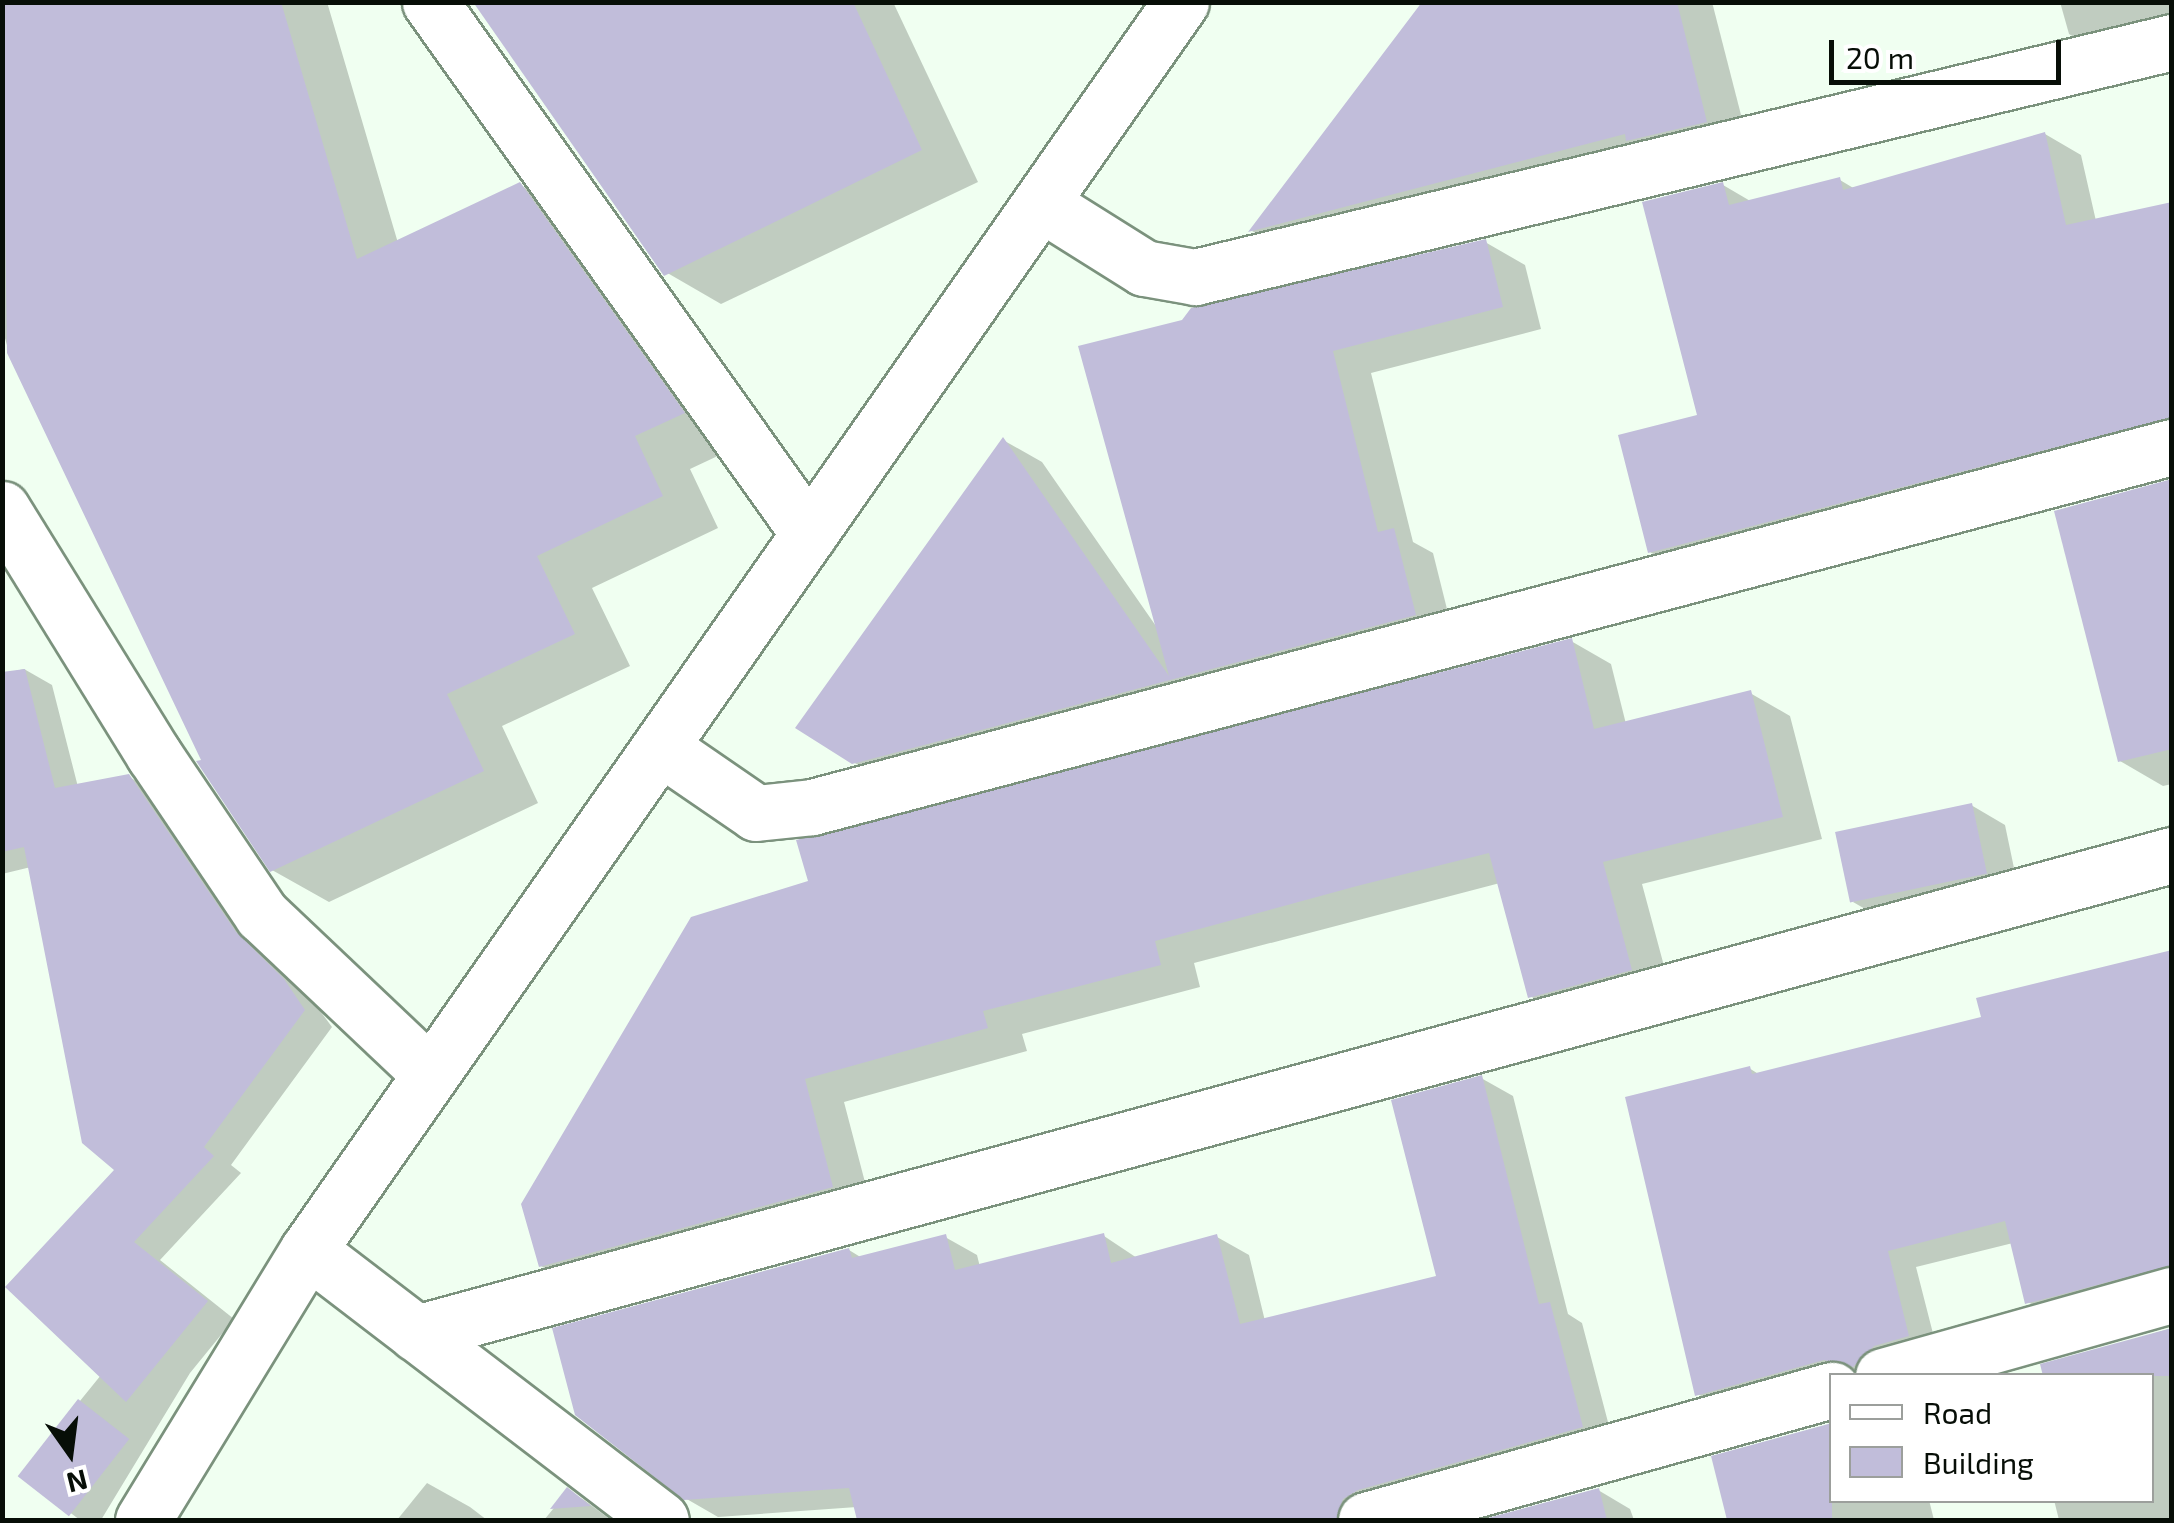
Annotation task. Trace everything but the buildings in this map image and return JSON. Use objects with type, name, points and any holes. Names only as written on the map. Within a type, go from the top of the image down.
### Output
[{"type":"street","points":[[430,2],[809,534]]},
{"type":"street","points":[[144,1520],[308,1250],[1181,2]]},
{"type":"street","points":[[1042,204],[1144,268],[1195,277],[2172,42]]},
{"type":"street","points":[[660,747],[756,814],[812,807],[2172,447]]},
{"type":"street","points":[[2,509],[154,755],[262,915],[430,1074]]},
{"type":"street","points":[[416,1333],[2172,854]]},
{"type":"street","points":[[308,1250],[662,1520]]},
{"type":"street","points":[[1894,1373],[2172,1294]]},
{"type":"street","points":[[1366,1520],[1829,1391]]}]
